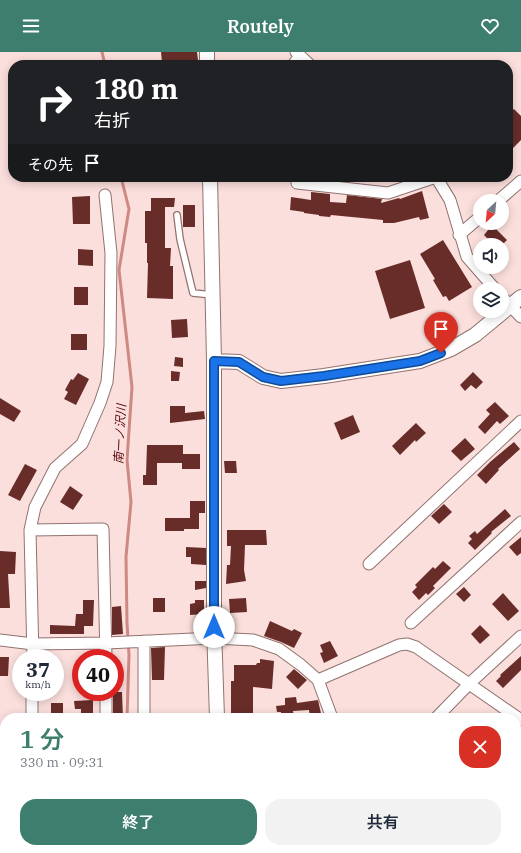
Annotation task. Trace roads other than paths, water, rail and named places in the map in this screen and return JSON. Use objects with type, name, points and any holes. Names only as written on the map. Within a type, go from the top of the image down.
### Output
[{"type":"street","points":[[506,194],[521,181]]},
{"type":"street","points":[[210,182],[214,361],[215,638],[217,713]]},
{"type":"street","points":[[297,182],[388,193],[421,182]]},
{"type":"street","points":[[439,182],[450,200],[459,235],[467,257],[489,282]]},
{"type":"street","points":[[33,649],[30,530],[35,507],[55,468],[82,444],[100,403],[107,382],[110,346],[111,252],[105,195]]},
{"type":"street","points":[[459,235],[473,223]]},
{"type":"street","points":[[509,301],[521,297]]},
{"type":"street","points":[[509,305],[521,317]]},
{"type":"street","points":[[214,361],[239,362],[263,377],[281,381],[324,376],[420,361],[451,349],[475,335],[491,318]]},
{"type":"street","points":[[369,564],[521,421]]},
{"type":"street","points":[[411,623],[521,522]]},
{"type":"street","points":[[30,530],[103,529],[106,649]]},
{"type":"street","points":[[441,713],[470,683],[521,636]]},
{"type":"street","points":[[0,640],[33,644],[106,643],[215,638],[253,640],[279,649],[302,665],[318,680],[330,713]]},
{"type":"street","points":[[140,641],[144,713]]},
{"type":"street","points":[[318,680],[399,645],[407,644],[416,647],[511,713]]},
{"type":"street","points":[[32,701],[32,713]]},
{"type":"street","points":[[106,701],[106,713]]},
{"type":"lane","points":[[177,215],[180,239],[193,293],[213,295]]},
{"type":"waterway","name":"南一ノ沢川","points":[[102,52],[104,60]]},
{"type":"waterway","name":"南一ノ沢川","points":[[122,182],[129,209],[119,270],[132,387],[127,460],[131,502],[126,557],[129,655],[127,713]]}]
